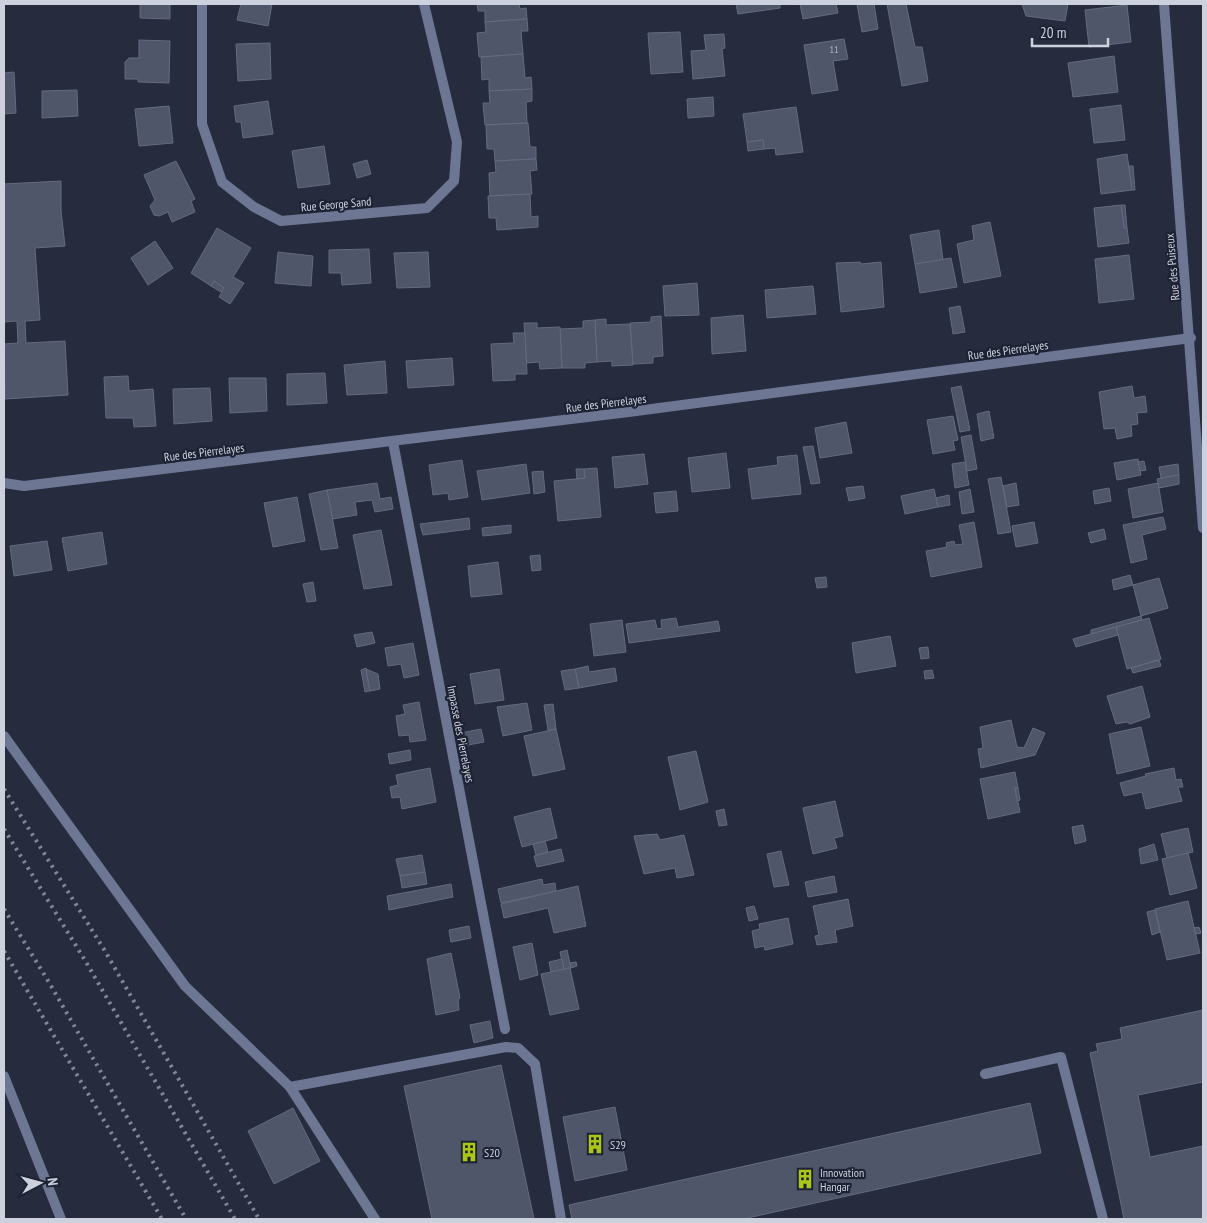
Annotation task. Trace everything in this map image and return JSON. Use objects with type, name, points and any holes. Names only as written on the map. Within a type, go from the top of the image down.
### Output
[{"type":"street","name":"Rue George Sand","points":[[202,4],[202,124],[222,182],[254,207],[281,221],[427,208],[454,181],[457,142],[424,4]]},
{"type":"street","name":"Rue des Puiseux","points":[[1164,4],[1203,528]]},
{"type":"street","name":"Rue des Pierrelayes","points":[[4,483],[24,486],[393,442],[875,381],[1190,338]]},
{"type":"street","name":"Impasse des Pierrelayes","points":[[393,442],[505,1030]]},
{"type":"street","points":[[4,736],[185,986],[290,1086],[375,1219]]},
{"type":"street","points":[[290,1086],[506,1047],[518,1048],[535,1064],[561,1219]]},
{"type":"street","points":[[985,1074],[1061,1057],[1103,1219]]},
{"type":"street","points":[[4,1076],[61,1219]]},
{"type":"building","points":[[140,4],[170,4],[170,19],[140,18]]},
{"type":"building","points":[[241,4],[272,4],[268,26],[237,20]]},
{"type":"building","points":[[477,4],[519,4],[520,9],[526,8],[527,19],[485,22],[485,11],[478,11]]},
{"type":"building","points":[[736,4],[780,4],[780,8],[738,14]]},
{"type":"building","points":[[800,4],[836,4],[838,13],[803,19]]},
{"type":"building","points":[[857,4],[874,4],[878,29],[862,32]]},
{"type":"building","points":[[887,4],[906,4],[915,47],[922,47],[928,81],[902,86]]},
{"type":"building","points":[[1022,4],[1068,4],[1065,21],[1026,16]]},
{"type":"building","points":[[1127,5],[1131,42],[1089,47],[1085,10]]},
{"type":"building","points":[[527,19],[528,31],[521,31],[523,54],[479,57],[477,33],[486,32],[485,22]]},
{"type":"building","points":[[680,32],[683,72],[651,74],[648,33]]},
{"type":"building","points":[[724,34],[725,48],[722,49],[725,76],[693,79],[691,51],[706,50],[704,35]]},
{"type":"building","points":[[844,39],[848,59],[833,61],[838,90],[812,94],[804,45]]},
{"type":"building","points":[[139,40],[170,41],[169,83],[138,82],[138,79],[125,79],[125,62],[129,58],[139,58]]},
{"type":"building","points":[[270,43],[271,79],[238,81],[236,44]]},
{"type":"building","points":[[523,54],[525,78],[531,77],[532,89],[489,91],[489,79],[482,80],[481,57]]},
{"type":"building","points":[[1114,56],[1118,92],[1073,97],[1068,63]]},
{"type":"building","points":[[14,72],[16,113],[4,114],[4,73]]},
{"type":"building","points":[[532,89],[532,101],[526,102],[527,123],[485,125],[483,103],[490,103],[489,91]]},
{"type":"building","points":[[77,90],[78,116],[42,118],[42,91]]},
{"type":"building","points":[[713,97],[714,116],[688,118],[687,99]]},
{"type":"building","points":[[268,101],[273,134],[243,138],[241,122],[236,122],[234,106]]},
{"type":"building","points":[[1121,105],[1125,140],[1094,143],[1090,109]]},
{"type":"building","points":[[169,106],[173,143],[139,146],[135,109]]},
{"type":"building","points":[[796,107],[803,152],[776,155],[775,148],[764,149],[763,140],[747,142],[743,114]]},
{"type":"building","points":[[528,123],[530,147],[536,147],[536,159],[495,161],[494,149],[487,149],[486,125]]},
{"type":"building","points":[[763,140],[764,149],[748,151],[747,142]]},
{"type":"building","points":[[324,146],[330,184],[298,188],[292,151]]},
{"type":"building","points":[[1127,154],[1132,190],[1101,194],[1097,159]]},
{"type":"building","points":[[536,159],[537,170],[530,171],[532,194],[490,196],[489,173],[496,172],[495,161]]},
{"type":"building","points":[[367,160],[371,174],[357,178],[353,164]]},
{"type":"building","points":[[176,161],[195,199],[191,201],[195,212],[172,222],[168,212],[159,216],[154,215],[150,206],[155,200],[144,175]]},
{"type":"building","points":[[1129,166],[1133,166],[1135,190],[1132,190]]},
{"type":"building","points":[[61,181],[61,211],[65,246],[35,248],[40,320],[25,321],[26,343],[65,341],[68,395],[5,399],[4,344],[18,343],[17,321],[4,322],[4,184]]},
{"type":"building","points":[[530,194],[531,217],[538,216],[538,227],[497,230],[496,218],[489,218],[488,196]]},
{"type":"building","points":[[1121,205],[1125,205],[1127,228],[1124,228]]},
{"type":"building","points":[[1121,205],[1124,228],[1127,228],[1129,243],[1098,247],[1094,208]]},
{"type":"building","points":[[990,222],[1001,276],[964,283],[957,244],[974,240],[972,226]]},
{"type":"building","points":[[217,228],[251,248],[233,277],[244,283],[230,304],[219,297],[224,288],[214,281],[211,286],[191,273]]},
{"type":"building","points":[[939,230],[943,260],[915,264],[910,235]]},
{"type":"building","points":[[155,241],[173,268],[148,285],[131,258]]},
{"type":"building","points":[[369,249],[371,283],[342,285],[341,273],[329,273],[329,250]]},
{"type":"building","points":[[278,252],[313,256],[311,286],[275,283]]},
{"type":"building","points":[[428,252],[430,287],[397,288],[394,253]]},
{"type":"building","points":[[1129,255],[1134,299],[1099,303],[1095,259]]},
{"type":"building","points":[[951,258],[957,287],[920,293],[915,264]]},
{"type":"building","points":[[860,262],[861,264],[881,262],[884,307],[841,312],[836,263]]},
{"type":"building","points":[[214,281],[224,288],[221,292],[211,286]]},
{"type":"building","points":[[697,283],[699,315],[665,316],[663,286]]},
{"type":"building","points":[[813,286],[816,314],[767,318],[765,290]]},
{"type":"building","points":[[960,306],[965,332],[953,334],[949,308]]},
{"type":"building","points":[[743,315],[746,351],[712,354],[711,318]]},
{"type":"building","points":[[661,316],[663,356],[653,357],[653,363],[633,364],[630,323],[651,322],[651,317]]},
{"type":"building","points":[[606,319],[606,325],[630,324],[633,365],[612,366],[612,361],[597,362],[595,320]]},
{"type":"building","points":[[595,320],[597,362],[585,363],[585,368],[562,368],[560,329],[583,328],[583,321]]},
{"type":"building","points":[[524,323],[537,323],[537,328],[560,327],[562,368],[540,369],[539,362],[526,363]]},
{"type":"building","points":[[513,333],[525,333],[527,374],[515,374],[515,380],[493,381],[491,344],[514,343]]},
{"type":"building","points":[[452,358],[454,385],[408,388],[406,361]]},
{"type":"building","points":[[385,361],[387,393],[347,395],[344,365]]},
{"type":"building","points":[[325,373],[327,403],[287,405],[287,374]]},
{"type":"building","points":[[128,376],[129,391],[153,389],[156,426],[134,427],[133,418],[106,418],[104,377]]},
{"type":"building","points":[[229,378],[266,378],[267,411],[230,413]]},
{"type":"building","points":[[961,386],[970,430],[960,432],[951,388]]},
{"type":"building","points":[[1132,386],[1134,398],[1145,396],[1147,412],[1137,413],[1138,424],[1131,425],[1132,436],[1117,439],[1115,428],[1104,429],[1099,392]]},
{"type":"building","points":[[210,388],[212,421],[174,424],[173,389]]},
{"type":"building","points":[[989,411],[994,438],[981,441],[977,414]]},
{"type":"building","points":[[953,416],[958,440],[953,441],[955,450],[933,454],[927,420]]},
{"type":"building","points":[[846,422],[852,453],[820,458],[815,428]]},
{"type":"building","points":[[971,435],[977,469],[967,471],[961,437]]},
{"type":"building","points":[[813,446],[820,483],[811,484],[803,447]]},
{"type":"building","points":[[726,453],[730,488],[692,492],[688,458]]},
{"type":"building","points":[[644,454],[648,484],[615,488],[612,457]]},
{"type":"building","points":[[797,455],[801,494],[752,499],[748,469],[778,465],[777,457]]},
{"type":"building","points":[[1138,459],[1141,475],[1117,480],[1114,463]]},
{"type":"building","points":[[462,460],[468,497],[449,500],[448,493],[433,495],[429,465]]},
{"type":"building","points":[[1144,461],[1146,470],[1140,471],[1138,462]]},
{"type":"building","points":[[965,462],[969,485],[955,488],[952,464]]},
{"type":"building","points":[[526,464],[530,493],[482,500],[477,471]]},
{"type":"building","points":[[1178,464],[1179,475],[1161,478],[1159,467]]},
{"type":"building","points":[[597,468],[601,517],[558,521],[554,481],[585,478],[584,469]]},
{"type":"building","points":[[576,469],[584,469],[585,478],[577,479]]},
{"type":"building","points":[[543,471],[545,492],[534,494],[532,472]]},
{"type":"building","points":[[1179,475],[1179,484],[1159,488],[1157,479]]},
{"type":"building","points":[[1001,477],[1011,532],[998,534],[988,479]]},
{"type":"building","points":[[377,483],[380,499],[391,497],[393,509],[375,512],[372,500],[355,502],[357,515],[332,519],[327,490]]},
{"type":"building","points":[[1016,483],[1019,505],[1007,507],[1003,486]]},
{"type":"building","points":[[1158,483],[1163,512],[1133,518],[1128,489]]},
{"type":"building","points":[[863,486],[865,498],[849,501],[846,488]]},
{"type":"building","points":[[1109,488],[1111,501],[1095,504],[1093,491]]},
{"type":"building","points":[[934,489],[938,507],[905,514],[901,496]]},
{"type":"building","points":[[970,489],[974,512],[962,514],[959,492]]},
{"type":"building","points":[[327,490],[338,548],[321,550],[309,494]]},
{"type":"building","points":[[676,491],[678,511],[656,513],[654,493]]},
{"type":"building","points":[[949,495],[950,505],[938,507],[936,498]]},
{"type":"building","points":[[297,497],[305,541],[273,547],[264,503]]},
{"type":"building","points":[[1163,517],[1166,529],[1142,535],[1147,559],[1131,563],[1123,525]]},
{"type":"building","points":[[469,518],[470,529],[423,535],[420,524]]},
{"type":"building","points":[[974,522],[982,567],[931,577],[926,551],[947,547],[946,543],[954,541],[955,545],[963,544],[959,525]]},
{"type":"building","points":[[1034,522],[1038,543],[1016,547],[1012,526]]},
{"type":"building","points":[[511,525],[511,533],[483,536],[482,528]]},
{"type":"building","points":[[1104,529],[1106,539],[1091,543],[1088,533]]},
{"type":"building","points":[[381,530],[392,585],[364,589],[353,535]]},
{"type":"building","points":[[102,532],[107,564],[68,571],[62,538]]},
{"type":"building","points":[[47,541],[52,570],[14,576],[10,546]]},
{"type":"building","points":[[540,555],[541,570],[532,571],[530,556]]},
{"type":"building","points":[[498,562],[502,594],[471,597],[468,566]]},
{"type":"building","points":[[1130,575],[1133,585],[1114,590],[1112,580]]},
{"type":"building","points":[[826,577],[827,587],[817,588],[815,578]]},
{"type":"building","points":[[1159,578],[1168,608],[1141,616],[1133,585]]},
{"type":"building","points":[[313,582],[316,601],[307,602],[303,584]]},
{"type":"building","points":[[1141,616],[1142,620],[1091,634],[1091,630]]},
{"type":"building","points":[[676,618],[678,627],[718,621],[720,631],[629,643],[626,624],[655,620],[657,629],[662,628],[661,620]]},
{"type":"building","points":[[1149,618],[1161,659],[1127,669],[1116,627]]},
{"type":"building","points":[[622,620],[626,652],[594,656],[590,624]]},
{"type":"building","points":[[1116,627],[1118,635],[1076,647],[1073,639]]},
{"type":"building","points":[[372,632],[375,643],[357,647],[354,635]]},
{"type":"building","points":[[890,636],[896,666],[856,673],[852,643]]},
{"type":"building","points":[[413,643],[419,675],[404,678],[401,664],[388,666],[385,648]]},
{"type":"building","points":[[928,647],[929,658],[921,659],[919,648]]},
{"type":"building","points":[[1159,660],[1161,666],[1133,673],[1131,668]]},
{"type":"building","points":[[588,666],[589,672],[615,668],[617,681],[579,688],[575,669]]},
{"type":"building","points":[[366,668],[370,691],[365,692],[361,670]]},
{"type":"building","points":[[366,669],[378,674],[380,689],[370,691]]},
{"type":"building","points":[[499,669],[504,700],[475,704],[470,674]]},
{"type":"building","points":[[575,669],[579,688],[565,690],[561,671]]},
{"type":"building","points":[[932,670],[934,678],[925,679],[924,671]]},
{"type":"building","points":[[1142,686],[1150,717],[1130,724],[1127,722],[1116,724],[1107,696]]},
{"type":"building","points":[[419,702],[426,740],[410,742],[409,735],[399,736],[396,716],[405,714],[403,705]]},
{"type":"building","points":[[527,703],[532,730],[503,736],[497,707]]},
{"type":"building","points":[[553,704],[556,729],[548,730],[544,705]]},
{"type":"building","points":[[1011,720],[1017,747],[1024,748],[1033,728],[1045,733],[1035,755],[981,768],[978,749],[983,748],[980,727]]},
{"type":"building","points":[[1141,727],[1150,766],[1117,774],[1109,734]]},
{"type":"building","points":[[481,729],[484,742],[463,746],[461,733]]},
{"type":"building","points":[[556,729],[565,769],[533,776],[524,736]]},
{"type":"building","points":[[410,750],[411,760],[390,764],[388,754]]},
{"type":"building","points":[[696,751],[708,802],[680,810],[668,757]]},
{"type":"building","points":[[430,768],[436,802],[402,809],[400,797],[392,798],[390,787],[398,785],[396,775]]},
{"type":"building","points":[[1174,768],[1176,780],[1181,779],[1183,787],[1178,787],[1182,801],[1146,809],[1142,792],[1124,796],[1120,783],[1146,776],[1145,774]]},
{"type":"building","points":[[1015,772],[1018,788],[1015,788],[1020,812],[988,819],[980,779]]},
{"type":"building","points":[[1015,788],[1018,788],[1020,800],[1017,801]]},
{"type":"building","points":[[835,801],[843,836],[834,838],[837,848],[813,854],[803,808]]},
{"type":"building","points":[[550,808],[557,838],[522,847],[514,817]]},
{"type":"building","points":[[724,809],[727,825],[719,826],[716,811]]},
{"type":"building","points":[[1083,825],[1086,841],[1075,844],[1072,827]]},
{"type":"building","points":[[1188,828],[1193,852],[1167,858],[1161,834]]},
{"type":"building","points":[[657,834],[660,840],[684,835],[694,875],[677,878],[675,868],[644,874],[634,836]]},
{"type":"building","points":[[545,841],[548,852],[536,855],[533,844]]},
{"type":"building","points":[[1154,844],[1158,860],[1141,864],[1139,849]]},
{"type":"building","points":[[561,849],[564,861],[537,867],[534,856]]},
{"type":"building","points":[[781,851],[789,885],[774,887],[767,854]]},
{"type":"building","points":[[1188,853],[1197,888],[1170,895],[1162,859]]},
{"type":"building","points":[[422,855],[425,872],[400,876],[396,859]]},
{"type":"building","points":[[425,872],[427,884],[402,888],[400,876]]},
{"type":"building","points":[[834,876],[837,892],[808,897],[805,882]]},
{"type":"building","points":[[542,879],[543,885],[555,883],[556,891],[501,903],[498,889]]},
{"type":"building","points":[[451,884],[453,897],[389,910],[387,896]]},
{"type":"building","points":[[578,886],[586,926],[554,933],[548,908],[504,918],[501,904]]},
{"type":"building","points":[[848,899],[853,926],[835,930],[837,942],[817,945],[815,936],[819,935],[813,906]]},
{"type":"building","points":[[1188,901],[1200,953],[1167,960],[1155,909]]},
{"type":"building","points":[[754,906],[758,919],[749,921],[746,908]]},
{"type":"building","points":[[1155,910],[1160,932],[1152,935],[1147,912]]},
{"type":"building","points":[[788,918],[793,944],[765,950],[764,946],[755,948],[752,931],[760,929],[759,924]]},
{"type":"building","points":[[469,926],[471,938],[451,942],[449,930]]},
{"type":"building","points":[[1199,927],[1201,933],[1196,934],[1194,928]]},
{"type":"building","points":[[532,943],[538,975],[520,980],[513,947]]},
{"type":"building","points":[[567,950],[571,968],[564,970],[560,952]]},
{"type":"building","points":[[451,953],[460,998],[458,999],[459,1010],[436,1015],[427,959]]},
{"type":"building","points":[[562,959],[564,970],[551,972],[549,962]]},
{"type":"building","points":[[576,962],[577,966],[571,968],[570,963]]},
{"type":"building","points":[[570,968],[579,1009],[550,1015],[541,974]]},
{"type":"building","points":[[1203,1010],[1203,1082],[1138,1095],[1150,1157],[1203,1146],[1203,1219],[1124,1219],[1090,1053],[1098,1051],[1096,1044],[1122,1039],[1120,1028]]},
{"type":"building","points":[[490,1021],[493,1038],[474,1043],[470,1025]]},
{"type":"building","name":"S20","points":[[501,1065],[534,1219],[432,1219],[404,1086]]},
{"type":"building","name":"Innovation Hangar","points":[[1030,1103],[1041,1153],[743,1219],[572,1219],[569,1205]]},
{"type":"building","name":"S29","points":[[615,1107],[627,1170],[575,1181],[563,1117]]},
{"type":"building","points":[[293,1108],[320,1161],[274,1184],[248,1131]]},
{"type":"railway","points":[[4,789],[105,951],[259,1219]]},
{"type":"railway","points":[[4,829],[86,962],[235,1219]]},
{"type":"railway","points":[[4,909],[50,984],[186,1219]]},
{"type":"railway","points":[[4,951],[162,1219]]},
{"type":"place","name":"S29","points":[[595,1144]]},
{"type":"place","name":"S20","points":[[469,1152]]},
{"type":"place","name":"Innovation Hangar","points":[[805,1179]]}]
